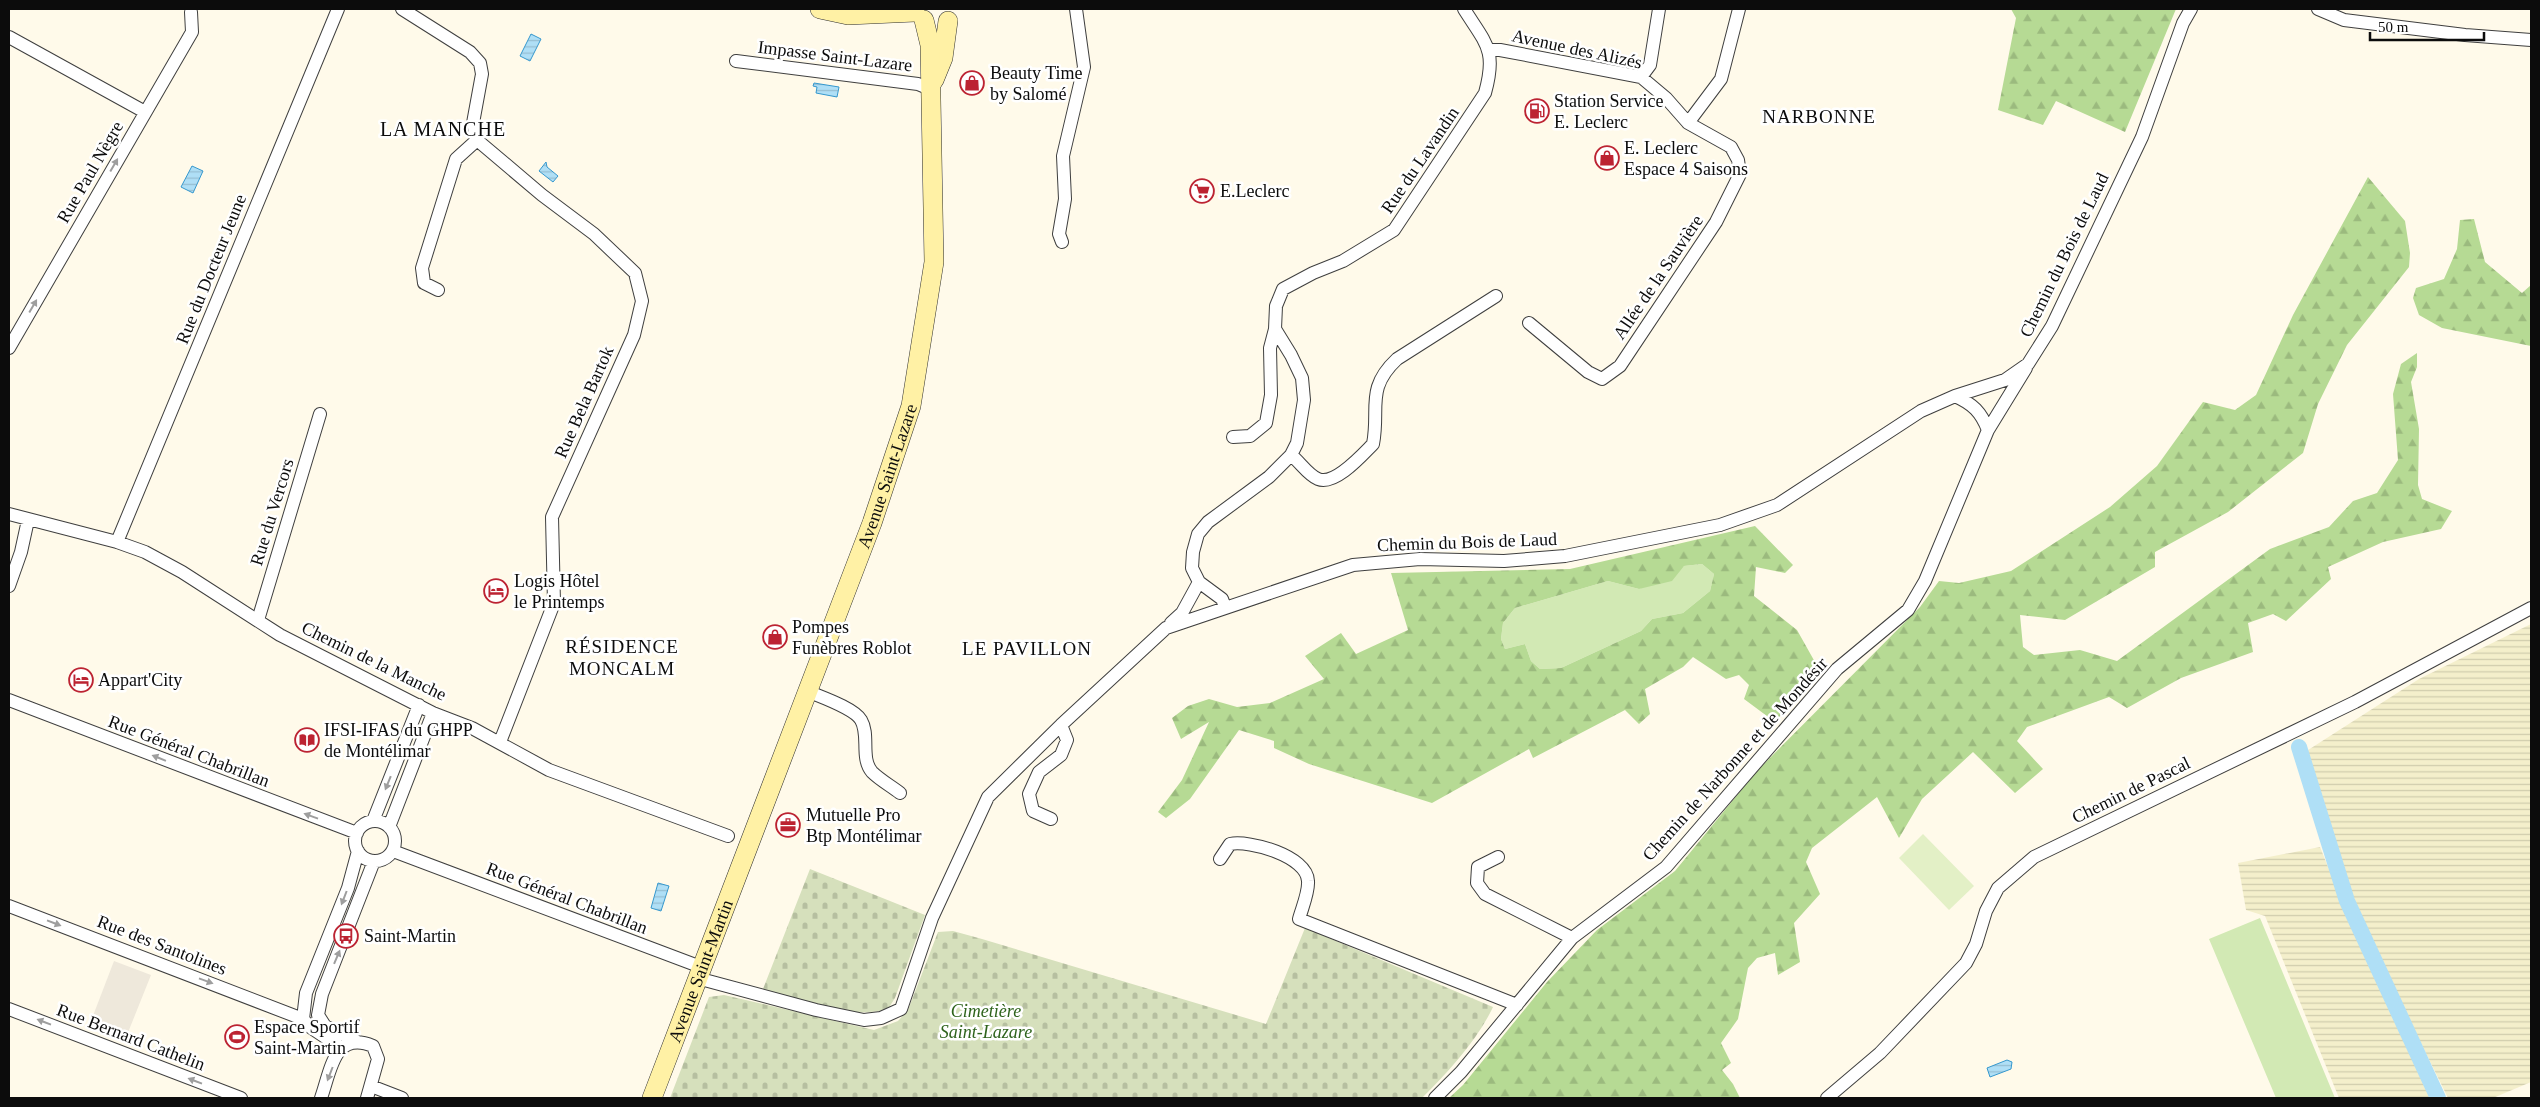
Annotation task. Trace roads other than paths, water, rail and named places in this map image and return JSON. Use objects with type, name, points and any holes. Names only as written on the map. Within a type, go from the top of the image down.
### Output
[{"type":"main road","points":[[820,9],[848,15],[917,14],[940,23],[953,15]]},
{"type":"main road","name":"Avenue Saint-Lazare","points":[[749,843],[872,523],[911,406],[934,262],[930,45],[917,14]]},
{"type":"main road","name":"Avenue Saint-Lazare","points":[[930,89],[943,58],[953,15]]},
{"type":"main road","name":"Avenue Saint-Martin","points":[[652,1098],[749,843]]},
{"type":"street","name":"Rue du Docteur Jeune","points":[[117,542],[338,9]]},
{"type":"street","points":[[402,9],[470,52],[480,63],[482,74],[473,123],[477,140],[456,158],[422,268],[424,283],[438,290]]},
{"type":"street","points":[[1062,242],[1059,234],[1065,199],[1063,156],[1084,67],[1076,9]]},
{"type":"street","name":"Avenue des Alizés","points":[[1464,9],[1490,50],[1500,50],[1641,78],[1666,98],[1688,123]]},
{"type":"street","points":[[1641,78],[1650,65],[1659,9]]},
{"type":"street","points":[[1688,123],[1721,79],[1739,9]]},
{"type":"street","name":"Chemin du Bois de Laud","points":[[699,973],[816,1010],[864,1020],[882,1018],[901,1010],[932,918],[988,797],[1061,725],[1166,628],[1353,565],[1420,559],[1504,560],[1565,556],[1720,525],[1777,505],[1921,411],[1955,396],[2004,380],[2028,364],[2052,326],[2142,137],[2183,23],[2191,9]]},
{"type":"street","points":[[2318,9],[2344,20],[2465,35],[2531,40]]},
{"type":"street","name":"Rue Paul Nègre","points":[[9,348],[192,32],[191,12]]},
{"type":"street","points":[[9,37],[145,112]]},
{"type":"street","name":"Rue du Lavandin","points":[[1275,329],[1276,306],[1283,289],[1343,260],[1394,230],[1485,93],[1490,74],[1490,50]]},
{"type":"street","name":"Impasse Saint-Lazare","points":[[736,60],[918,84],[930,89]]},
{"type":"street","name":"Allée de la Sauvière","points":[[1529,323],[1588,372],[1602,379],[1620,366],[1716,222],[1740,174],[1738,160],[1731,147],[1688,123]]},
{"type":"street","name":"Rue Bela Bartok","points":[[477,140],[542,195],[594,234],[635,273],[642,301],[634,335],[552,517],[554,603],[500,742]]},
{"type":"street","points":[[1291,455],[1316,478],[1323,480],[1340,474],[1355,463],[1373,444],[1375,394],[1379,380],[1386,369],[1397,359],[1496,296]]},
{"type":"street","points":[[1233,437],[1250,436],[1266,423],[1271,396],[1270,348],[1275,329]]},
{"type":"street","points":[[1225,607],[1222,599],[1199,582],[1192,568],[1193,552],[1198,534],[1208,522],[1269,477],[1291,455],[1297,443],[1304,400],[1302,378],[1275,329]]},
{"type":"street","name":"Chemin de Narbonne et de Mondésir","points":[[1435,1098],[1461,1072],[1572,938],[1666,867],[1837,669],[1908,610],[1925,581],[1988,430],[2028,364]]},
{"type":"street","points":[[1955,396],[1966,401],[1981,412],[1988,430]]},
{"type":"street","name":"Rue du Vercors","points":[[258,620],[320,414]]},
{"type":"street","name":"Chemin de la Manche","points":[[9,514],[117,542],[165,561],[280,635],[433,713],[451,718],[500,742],[549,770],[728,836]]},
{"type":"street","points":[[9,586],[28,520]]},
{"type":"street","points":[[1166,628],[1182,613],[1199,582]]},
{"type":"street","name":"Chemin de Pascal","points":[[1827,1098],[1880,1054],[1966,963],[1976,944],[1986,911],[1998,888],[2034,856],[2355,702],[2531,608]]},
{"type":"street","points":[[808,691],[850,710],[861,718],[865,729],[868,763],[872,772],[900,793]]},
{"type":"street","name":"Rue Général Chabrillan","points":[[9,700],[357,833]]},
{"type":"street","points":[[373,821],[419,705]]},
{"type":"street","points":[[389,827],[433,713]]},
{"type":"street","points":[[1051,819],[1033,811],[1029,794],[1039,772],[1061,755],[1067,740],[1061,725]]},
{"type":"street","points":[[339,1050],[337,1045],[310,1027],[303,1018],[306,994],[348,888],[358,851],[355,839],[357,833],[364,825],[373,821],[380,822],[389,827],[396,840],[393,851],[386,858],[374,861],[368,860],[358,851]]},
{"type":"street","points":[[1220,859],[1230,844],[1242,842],[1287,856],[1303,867],[1308,881],[1299,919],[1517,1005]]},
{"type":"street","name":"Rue Général Chabrillan","points":[[393,851],[699,973]]},
{"type":"street","points":[[1498,857],[1478,867],[1477,883],[1485,894],[1572,938]]},
{"type":"street","points":[[374,861],[322,994],[318,1015],[325,1026],[356,1041],[373,1046],[378,1059],[369,1092],[402,1098]]},
{"type":"street","name":"Rue des Santolines","points":[[9,906],[303,1018]]},
{"type":"street","name":"Rue Bernard Cathelin","points":[[9,1009],[241,1098]]},
{"type":"street","points":[[320,1098],[339,1050],[348,1042],[356,1041]]},
{"type":"water","points":[[531,34],[541,39],[530,61],[520,56]]},
{"type":"water","points":[[814,83],[839,87],[837,97],[816,93],[817,87],[813,86]]},
{"type":"water","points":[[546,162],[547,167],[558,176],[553,182],[539,171]]},
{"type":"water","points":[[192,166],[203,171],[193,193],[181,187]]},
{"type":"water","points":[[658,883],[669,886],[661,911],[651,908]]},
{"type":"water","points":[[2007,1060],[2012,1062],[2011,1069],[1990,1077],[1987,1068]]},
{"type":"waterway","points":[[2299,747],[2347,901],[2438,1098]]},
{"type":"place","name":"Beauty Time by Salomé","points":[[972,83]]},
{"type":"place","name":"Station Service E. Leclerc","points":[[1537,111]]},
{"type":"place","name":"E. Leclerc Espace 4 Saisons","points":[[1607,158]]},
{"type":"place","name":"E.Leclerc","points":[[1202,191]]},
{"type":"place","name":"Logis Hôtel le Printemps","points":[[496,591]]},
{"type":"place","name":"Pompes Funèbres Roblot","points":[[775,637]]},
{"type":"place","name":"Appart'City","points":[[81,680]]},
{"type":"place","name":"IFSI-IFAS du GHPP de Montélimar","points":[[307,740]]},
{"type":"place","name":"Mutuelle Pro Btp Montélimar","points":[[788,825]]},
{"type":"place","name":"Saint-Martin","points":[[346,936]]},
{"type":"place","name":"Espace Sportif Saint-Martin","points":[[237,1037]]},
{"type":"district","name":"NARBONNE","points":[[1819,116]]},
{"type":"district","name":"LA MANCHE","points":[[443,129]]},
{"type":"district","name":"LE PAVILLON","points":[[1027,648]]},
{"type":"district","name":"RÉSIDENCE MONCALM","points":[[622,657]]},
{"type":"park label","name":"Cimetière Saint-Lazare","points":[[986,1021]]}]
